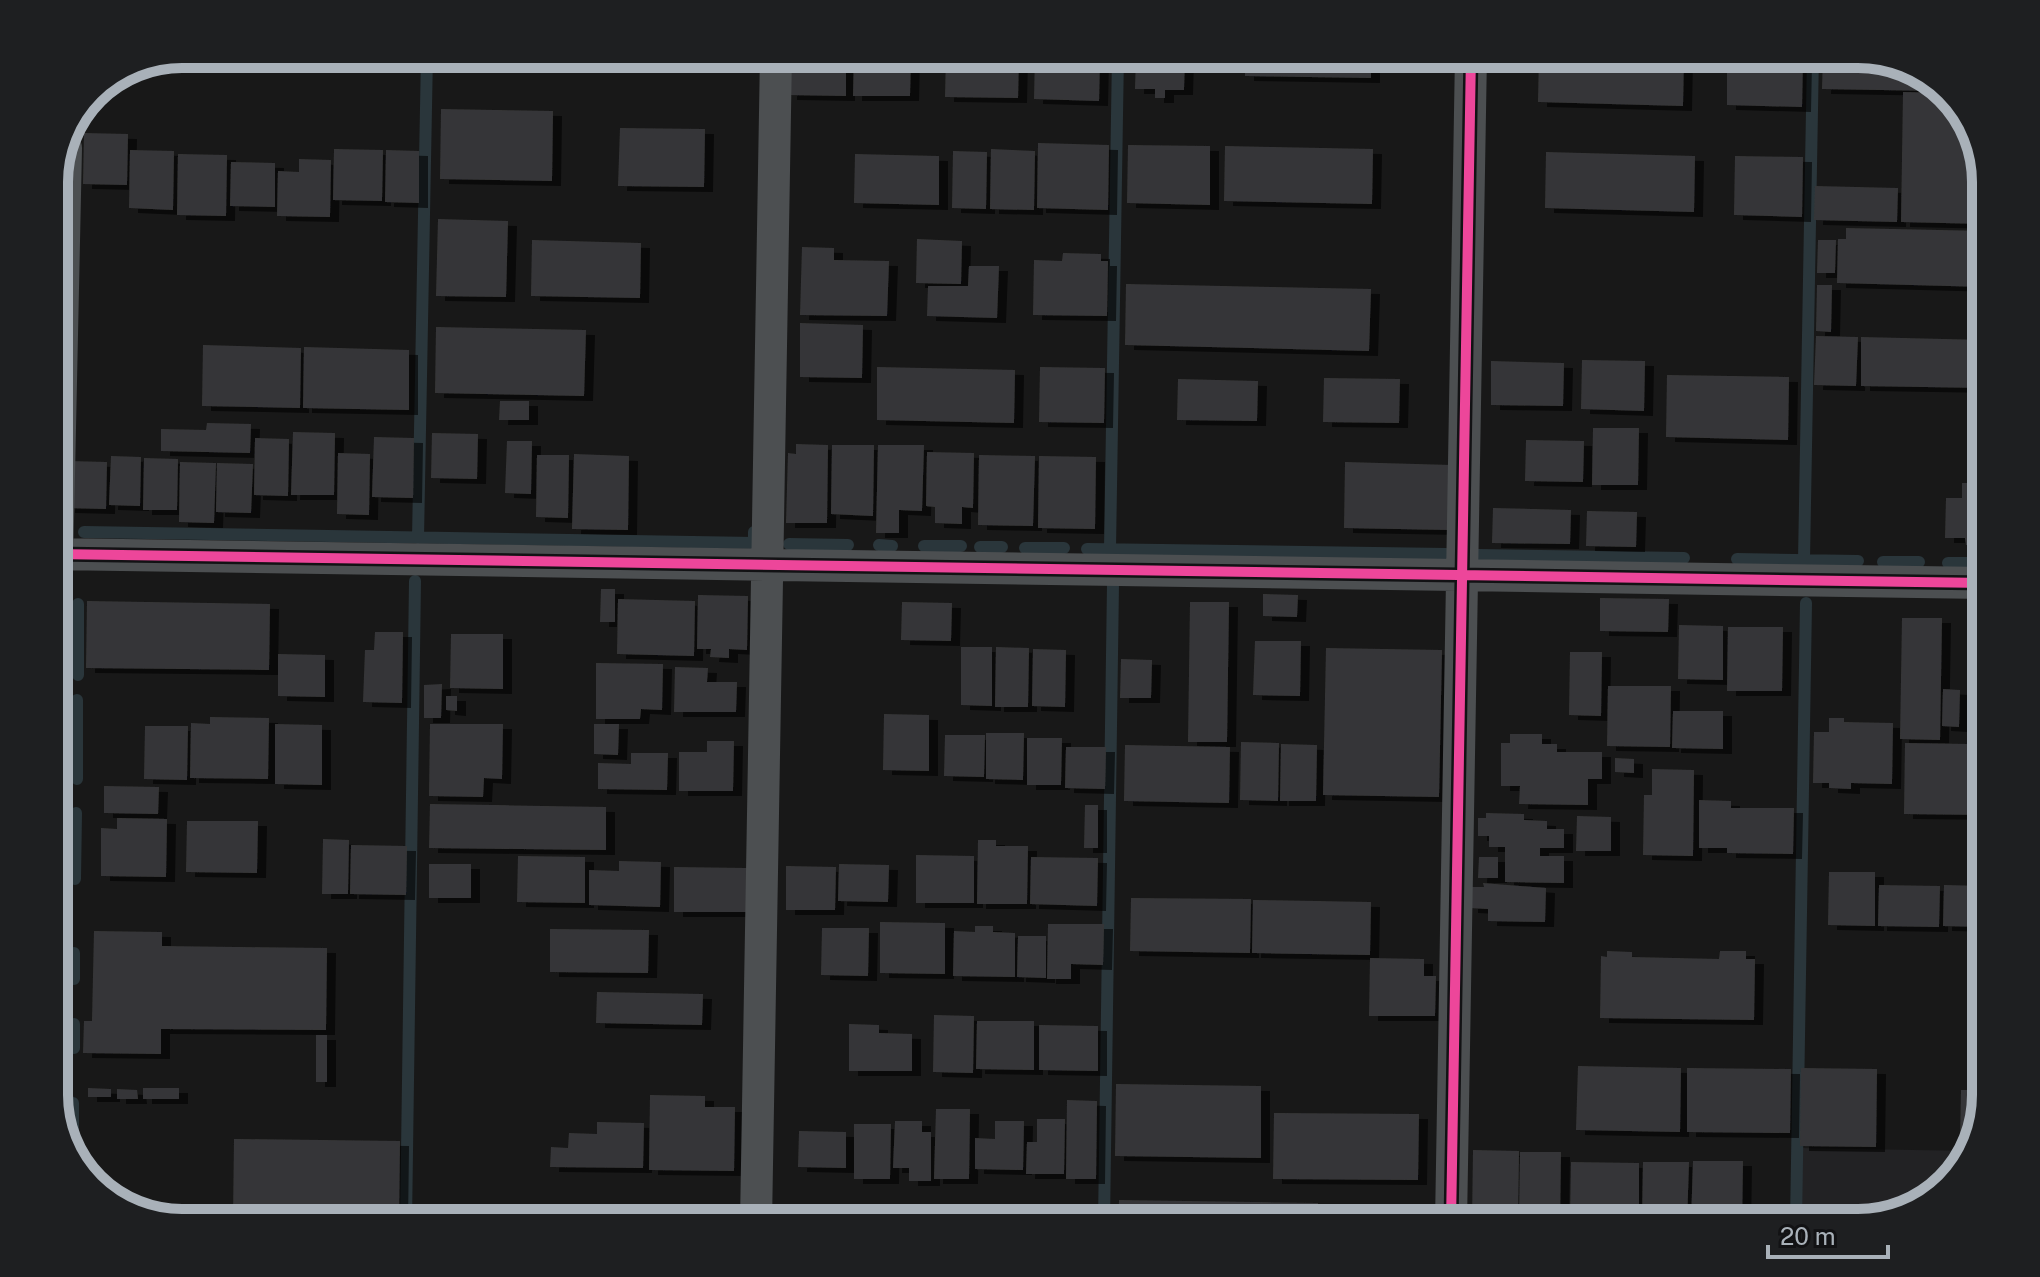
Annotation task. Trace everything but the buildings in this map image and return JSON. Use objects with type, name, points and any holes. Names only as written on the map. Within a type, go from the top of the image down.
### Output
[{"type":"street","points":[[756,1209],[776,68]]},
{"type":"street","points":[[1451,1209],[1471,68]]},
{"type":"street","points":[[68,554],[1972,583]]},
{"type":"shaded area","points":[[1801,1148],[1958,1151],[1939,1176],[1902,1200],[1873,1208],[1800,1209]]},
{"type":"waterway","points":[[418,538],[427,68]]},
{"type":"waterway","points":[[1110,549],[1118,68]]},
{"type":"waterway","points":[[1804,560],[1813,68]]},
{"type":"waterway","points":[[84,532],[754,543],[754,532]]},
{"type":"waterway","points":[[789,544],[848,545]]},
{"type":"waterway","points":[[879,545],[892,546]]},
{"type":"waterway","points":[[924,546],[961,546]]},
{"type":"waterway","points":[[980,547],[1002,547]]},
{"type":"waterway","points":[[1025,548],[1064,548]]},
{"type":"waterway","points":[[1087,549],[1446,554]]},
{"type":"waterway","points":[[1478,555],[1684,558]]},
{"type":"waterway","points":[[1737,559],[1858,561]]},
{"type":"waterway","points":[[1883,562],[1919,562]]},
{"type":"waterway","points":[[1948,563],[1972,563]]},
{"type":"waterway","points":[[406,1209],[415,581]]},
{"type":"waterway","points":[[1104,1209],[1113,584]]},
{"type":"waterway","points":[[1796,1209],[1806,603]]},
{"type":"waterway","points":[[78,604],[78,675]]},
{"type":"waterway","points":[[77,700],[77,779]]},
{"type":"waterway","points":[[75,879],[76,813]]},
{"type":"waterway","points":[[74,953],[74,979]]},
{"type":"waterway","points":[[74,1024],[74,1048]]},
{"type":"waterway","points":[[73,1103],[73,1128]]},
{"type":"cycle path","points":[[1451,1209],[1471,68]]},
{"type":"cycle path","points":[[68,554],[1972,583]]}]
